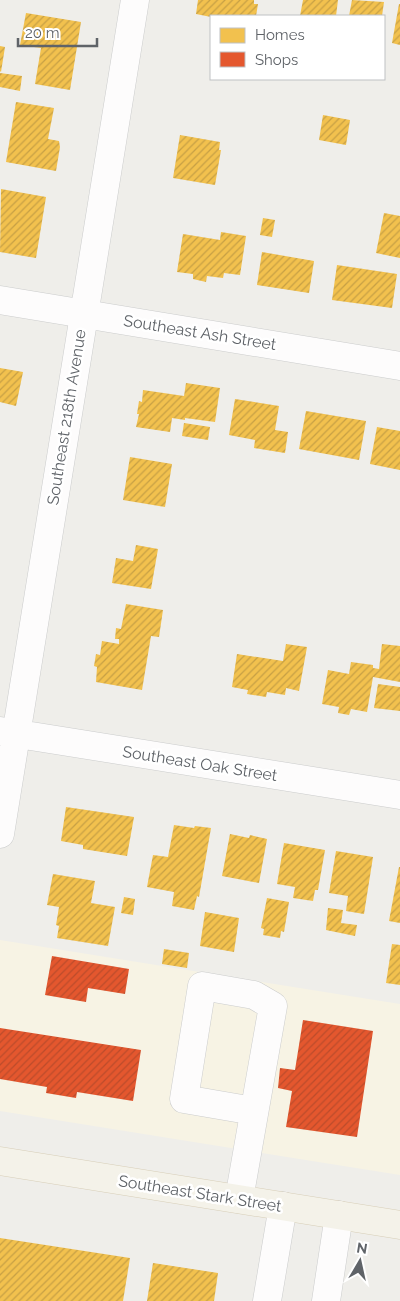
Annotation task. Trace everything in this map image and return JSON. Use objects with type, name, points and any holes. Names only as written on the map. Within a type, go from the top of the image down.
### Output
[{"type":"main road","name":"Southeast Stark Street","points":[[0,1161],[400,1225]]},
{"type":"street","name":"Southeast 218th Avenue","points":[[0,834],[8,732],[83,313],[135,0]]},
{"type":"street","name":"Southeast Ash Street","points":[[0,300],[400,366]]},
{"type":"street","name":"Southeast Oak Street","points":[[8,732],[400,795]]},
{"type":"street","points":[[239,1199],[273,1006],[254,994],[202,986],[184,1099],[254,1111]]},
{"type":"street","points":[[267,1301],[283,1206]]},
{"type":"street","points":[[326,1301],[340,1215]]},
{"type":"shaded area","points":[[0,940],[400,1004],[400,1175],[0,1111]]},
{"type":"building: Homes","points":[[198,0],[254,0],[254,4],[258,4],[256,15],[210,15],[210,17],[196,14]]},
{"type":"building: Homes","points":[[303,0],[338,0],[336,15],[300,15]]},
{"type":"building: Homes","points":[[352,0],[384,2],[382,15],[349,15]]},
{"type":"building: Homes","points":[[400,4],[400,45],[392,43]]},
{"type":"building: Homes","points":[[26,13],[81,22],[70,90],[35,84],[41,48],[20,45]]},
{"type":"building: Homes","points":[[0,46],[5,47],[1,72],[0,71]]},
{"type":"building: Homes","points":[[0,73],[22,76],[20,91],[0,87]]},
{"type":"building: Homes","points":[[16,102],[54,108],[48,139],[59,141],[60,147],[56,171],[6,162]]},
{"type":"building: Homes","points":[[323,115],[350,120],[346,145],[319,140]]},
{"type":"building: Homes","points":[[180,135],[220,142],[219,150],[221,150],[215,185],[173,178]]},
{"type":"building: Homes","points":[[1,189],[46,197],[36,258],[0,252]]},
{"type":"building: Homes","points":[[384,213],[400,216],[400,258],[376,253]]},
{"type":"building: Homes","points":[[263,218],[275,220],[272,237],[260,235]]},
{"type":"building: Homes","points":[[221,232],[246,236],[240,275],[224,273],[223,278],[207,276],[206,282],[193,279],[193,274],[177,272],[183,234],[220,240]]},
{"type":"building: Homes","points":[[262,252],[314,261],[309,293],[257,285]]},
{"type":"building: Homes","points":[[337,265],[397,274],[392,308],[332,300]]},
{"type":"building: Homes","points":[[0,368],[23,372],[16,406],[0,402]]},
{"type":"building: Homes","points":[[186,383],[220,388],[215,422],[172,418],[170,432],[136,427],[139,401],[142,402],[143,390],[184,396]]},
{"type":"building: Homes","points":[[235,399],[279,406],[275,430],[288,432],[285,453],[254,448],[255,440],[229,435]]},
{"type":"building: Homes","points":[[306,411],[366,421],[359,460],[299,449]]},
{"type":"building: Homes","points":[[184,423],[210,427],[208,440],[182,436]]},
{"type":"building: Homes","points":[[377,427],[400,431],[400,470],[370,464]]},
{"type":"building: Homes","points":[[130,457],[172,464],[165,507],[123,500]]},
{"type":"building: Homes","points":[[136,545],[158,549],[151,589],[112,583],[116,558],[133,561]]},
{"type":"building: Homes","points":[[126,604],[163,610],[159,637],[151,636],[142,690],[96,682],[97,667],[94,666],[96,654],[100,655],[102,641],[119,644],[119,639],[115,639],[116,628],[121,629]]},
{"type":"building: Homes","points":[[286,644],[307,647],[299,691],[286,688],[285,695],[267,692],[266,697],[247,694],[248,690],[232,687],[237,654],[283,661]]},
{"type":"building: Homes","points":[[382,644],[400,646],[400,682],[373,677],[367,712],[351,709],[349,715],[338,713],[339,707],[322,704],[328,670],[349,674],[351,662],[373,665],[373,668],[379,669]]},
{"type":"building: Homes","points":[[378,684],[400,687],[400,711],[374,708]]},
{"type":"building: Homes","points":[[66,807],[134,817],[127,856],[83,849],[83,845],[61,841]]},
{"type":"building: Homes","points":[[174,825],[211,828],[199,897],[197,896],[194,910],[172,906],[174,892],[147,887],[153,855],[168,857]]},
{"type":"building: Homes","points":[[230,834],[249,838],[250,835],[267,839],[259,883],[222,876]]},
{"type":"building: Homes","points":[[284,843],[325,850],[318,890],[315,890],[313,901],[293,898],[295,887],[277,884]]},
{"type":"building: Homes","points":[[336,851],[373,857],[364,914],[346,911],[348,896],[329,893]]},
{"type":"building: Homes","points":[[400,867],[400,923],[389,921]]},
{"type":"building: Homes","points":[[53,874],[95,881],[91,903],[115,907],[108,946],[57,938],[59,926],[56,925],[59,907],[47,905]]},
{"type":"building: Homes","points":[[124,897],[135,899],[133,915],[121,913]]},
{"type":"building: Homes","points":[[267,898],[289,902],[284,932],[281,931],[280,938],[263,935],[264,929],[261,928]]},
{"type":"building: Homes","points":[[328,908],[343,910],[341,923],[357,925],[355,936],[326,930]]},
{"type":"building: Homes","points":[[205,912],[239,918],[234,952],[200,946]]},
{"type":"building: Homes","points":[[392,944],[400,945],[400,985],[386,983]]},
{"type":"building: Homes","points":[[164,949],[189,953],[187,968],[162,964]]},
{"type":"building: Homes","points":[[0,1238],[130,1258],[123,1301],[0,1301]]},
{"type":"building: Homes","points":[[153,1263],[218,1273],[214,1301],[147,1301]]},
{"type":"building: Shops","points":[[52,956],[129,969],[125,994],[88,988],[86,1002],[45,995]]},
{"type":"building: Shops","points":[[303,1020],[373,1031],[357,1137],[286,1127],[292,1091],[278,1088],[280,1068],[295,1070]]},
{"type":"building: Shops","points":[[0,1028],[141,1050],[133,1101],[77,1092],[76,1098],[46,1093],[47,1087],[0,1079]]}]
